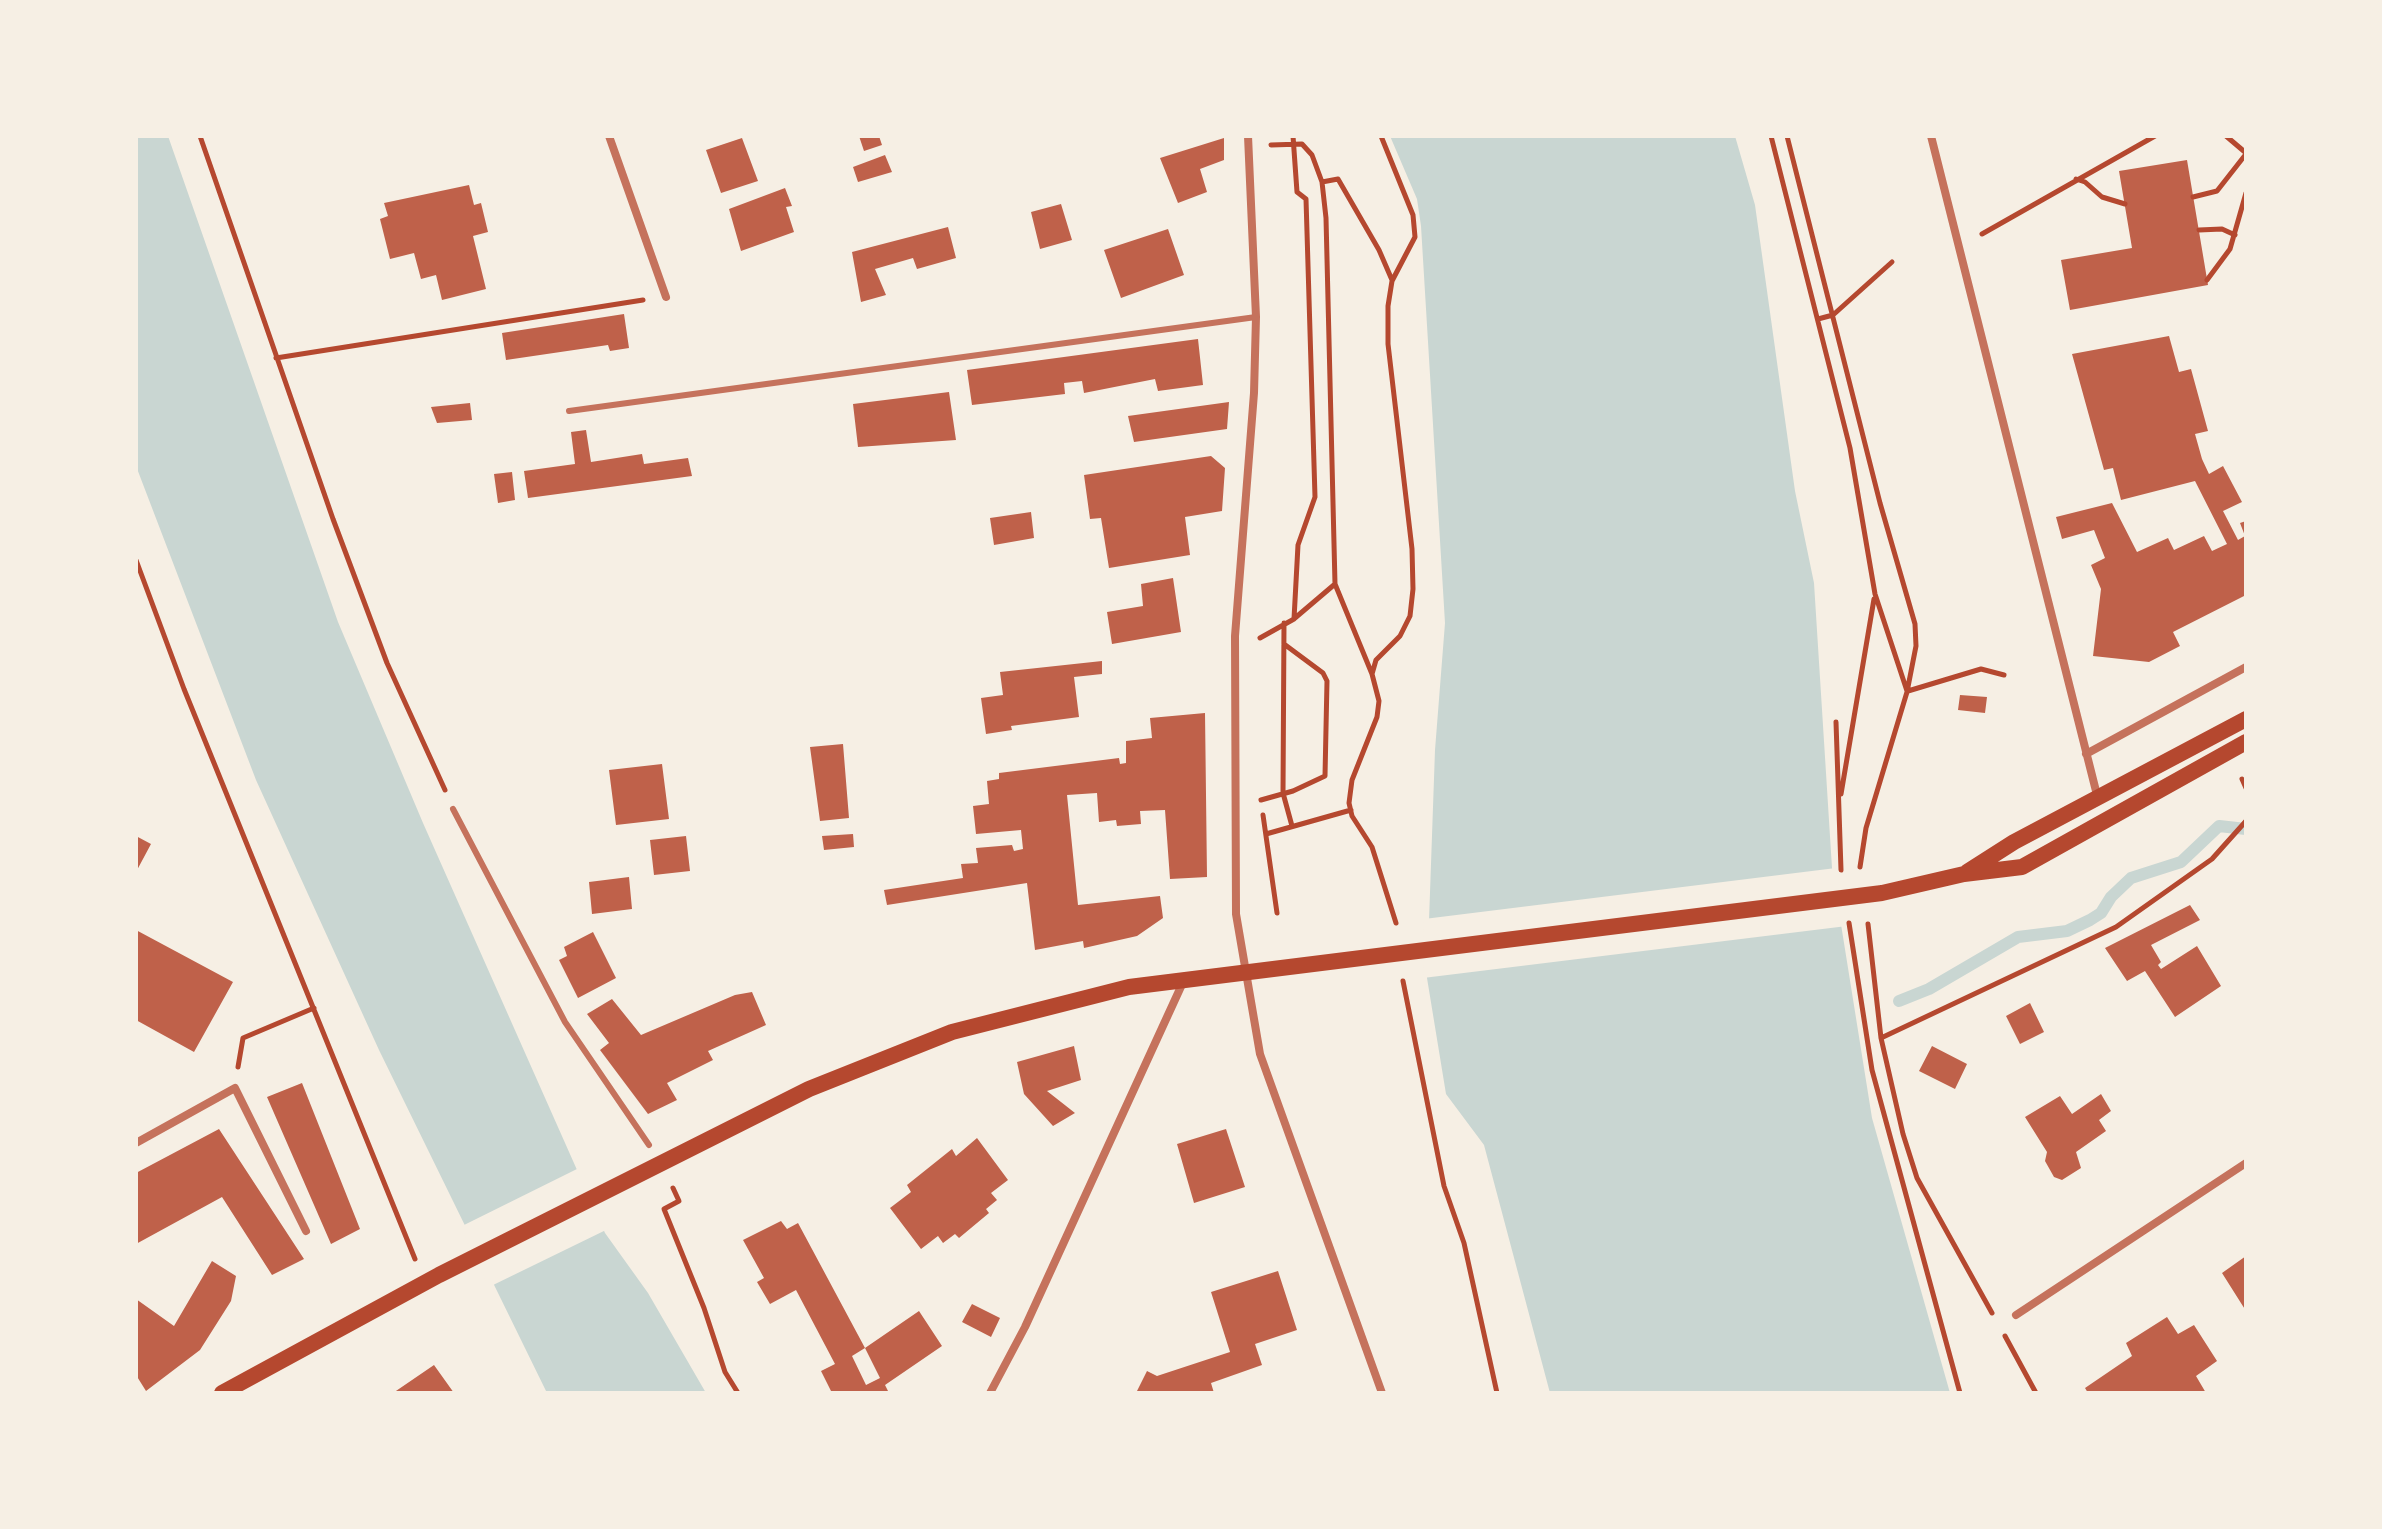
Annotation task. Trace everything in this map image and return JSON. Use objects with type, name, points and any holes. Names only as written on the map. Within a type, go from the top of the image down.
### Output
[{"type":"main road","points":[[1964,874],[2014,842],[2246,719]]},
{"type":"main road","points":[[222,1393],[432,1278],[809,1089],[893,1053],[1002,1017],[1129,987],[1882,893],[1964,874],[2022,867],[2246,742]]},
{"type":"street","points":[[609,136],[666,297]]},
{"type":"street","points":[[1248,136],[1256,317],[1254,393],[1235,636],[1236,914],[1260,1054],[1382,1393]]},
{"type":"street","points":[[1931,136],[2098,800]]},
{"type":"street","points":[[2086,754],[2246,667]]},
{"type":"street","points":[[990,1393],[1032,1312],[1184,980]]},
{"type":"street","points":[[136,1143],[235,1088],[306,1231]]},
{"type":"street","points":[[2016,1315],[2246,1163]]},
{"type":"lane","points":[[569,411],[1256,317]]},
{"type":"lane","points":[[453,809],[565,1022],[649,1145]]},
{"type":"path","points":[[200,136],[276,358],[387,663],[453,809]]},
{"type":"path","points":[[1293,136],[1297,192],[1306,199],[1315,497],[1298,545],[1294,619]]},
{"type":"path","points":[[1372,674],[1376,660],[1400,636],[1410,616],[1413,589],[1412,549],[1388,344],[1388,306],[1392,281],[1415,237],[1413,215],[1381,136]]},
{"type":"path","points":[[1771,136],[1850,448],[1875,594],[1907,692]]},
{"type":"path","points":[[1787,136],[1880,503],[1915,624],[1916,646],[1907,692],[1866,828],[1860,865]]},
{"type":"path","points":[[1980,234],[2155,136]]},
{"type":"path","points":[[2193,197],[2217,191],[2246,153],[2226,136]]},
{"type":"path","points":[[1249,146],[1302,144],[1312,155],[1322,182],[1326,218],[1335,584],[1372,674],[1379,701],[1377,717],[1352,780],[1351,810],[1372,847],[1396,923]]},
{"type":"path","points":[[1322,182],[1338,179],[1379,250],[1392,281]]},
{"type":"path","points":[[2075,179],[2085,182],[2102,197],[2125,204]]},
{"type":"path","points":[[2207,280],[2223,262],[2235,235],[2246,193]]},
{"type":"path","points":[[2199,230],[2222,229],[2235,235]]},
{"type":"path","points":[[1818,319],[1833,315],[1892,262]]},
{"type":"path","points":[[276,358],[666,297]]},
{"type":"path","points":[[136,560],[184,689],[314,1008],[402,1235],[432,1278]]},
{"type":"path","points":[[1260,649],[1260,635],[1294,619],[1335,584]]},
{"type":"path","points":[[1839,809],[1875,594]]},
{"type":"path","points":[[1284,623],[1283,793],[1292,826]]},
{"type":"path","points":[[1261,800],[1325,776],[1327,681],[1323,673],[1284,644]]},
{"type":"path","points":[[1907,692],[1981,669],[2004,675]]},
{"type":"path","points":[[1836,722],[1841,868]]},
{"type":"path","points":[[2242,779],[2246,788]]},
{"type":"path","points":[[1260,786],[1277,913]]},
{"type":"path","points":[[1266,834],[1351,810]]},
{"type":"path","points":[[1881,1038],[2116,927],[2212,859],[2246,821]]},
{"type":"path","points":[[1868,923],[1881,1038],[1903,1134],[1917,1178],[1993,1314]]},
{"type":"path","points":[[1850,925],[1872,1070],[1962,1393]]},
{"type":"path","points":[[1403,981],[1444,1186],[1464,1243],[1497,1393]]},
{"type":"path","points":[[235,1088],[243,1038],[314,1008]]},
{"type":"path","points":[[671,1185],[679,1201],[664,1209],[704,1308],[725,1372],[738,1393]]},
{"type":"path","points":[[2000,1327],[2036,1393]]},
{"type":"shaded area","points":[[136,136],[168,136],[338,622],[423,823],[605,1233],[648,1293],[706,1393],[547,1393],[379,1050],[256,780],[136,466]]},
{"type":"shaded area","points":[[1390,136],[1735,136],[1755,205],[1795,491],[1814,583],[1832,868],[1872,1118],[1950,1393],[1550,1393],[1484,1145],[1446,1094],[1427,978],[1435,750],[1445,623],[1421,226],[1417,199]]},
{"type":"pier","points":[[1836,868],[1847,926],[1423,978],[1424,919]]},
{"type":"pier","points":[[581,1167],[608,1229],[489,1287],[460,1227]]},
{"type":"building","points":[[859,136],[879,136],[882,145],[864,151]]},
{"type":"building","points":[[742,138],[758,181],[721,193],[706,150]]},
{"type":"building","points":[[1224,138],[1224,160],[1200,169],[1207,192],[1178,203],[1160,158]]},
{"type":"building","points":[[885,155],[892,172],[858,182],[853,167]]},
{"type":"building","points":[[2187,160],[2208,285],[2070,310],[2061,260],[2132,248],[2119,171]]},
{"type":"building","points":[[469,185],[474,205],[481,203],[488,232],[473,236],[486,289],[442,300],[436,275],[421,279],[414,253],[390,259],[380,219],[388,216],[384,203]]},
{"type":"building","points":[[785,188],[792,206],[786,207],[794,232],[741,251],[729,209]]},
{"type":"building","points":[[1061,204],[1072,240],[1040,249],[1031,212]]},
{"type":"building","points":[[948,227],[956,258],[917,269],[913,258],[875,269],[886,295],[861,302],[852,252]]},
{"type":"building","points":[[1168,229],[1184,275],[1121,298],[1104,250]]},
{"type":"building","points":[[624,314],[629,348],[610,351],[608,345],[506,360],[502,333]]},
{"type":"building","points":[[2169,336],[2179,372],[2191,369],[2208,431],[2195,434],[2202,459],[2209,474],[2223,466],[2242,502],[2223,511],[2238,540],[2245,536],[2240,523],[2246,521],[2246,595],[2173,632],[2180,646],[2149,662],[2093,656],[2101,589],[2091,565],[2105,558],[2094,530],[2062,539],[2056,517],[2112,503],[2137,552],[2168,538],[2174,550],[2204,536],[2212,551],[2227,544],[2195,481],[2121,500],[2113,468],[2104,470],[2072,354]]},
{"type":"building","points":[[1198,339],[1203,385],[1158,391],[1155,379],[1084,393],[1082,381],[1064,383],[1065,394],[972,405],[967,370]]},
{"type":"building","points":[[949,392],[956,440],[858,447],[853,404]]},
{"type":"building","points":[[1229,402],[1227,429],[1134,442],[1128,416]]},
{"type":"building","points":[[470,403],[472,420],[437,423],[431,407]]},
{"type":"building","points":[[586,430],[591,462],[642,454],[644,464],[688,458],[692,476],[528,498],[524,471],[575,464],[571,432]]},
{"type":"building","points":[[1211,456],[1225,468],[1222,511],[1185,517],[1190,555],[1109,568],[1101,518],[1090,519],[1084,475]]},
{"type":"building","points":[[512,472],[515,500],[498,503],[494,474]]},
{"type":"building","points":[[1031,512],[1034,538],[994,545],[990,518]]},
{"type":"building","points":[[1173,578],[1181,632],[1112,644],[1107,612],[1143,606],[1141,584]]},
{"type":"building","points":[[1102,661],[1102,674],[1074,677],[1079,717],[1011,726],[1012,730],[986,734],[981,698],[1003,695],[1000,672]]},
{"type":"building","points":[[1960,695],[1987,697],[1985,713],[1958,710]]},
{"type":"building","points":[[1205,713],[1207,877],[1170,879],[1165,810],[1140,811],[1141,824],[1117,826],[1116,820],[1099,822],[1097,793],[1067,795],[1078,905],[1160,896],[1163,918],[1137,936],[1084,948],[1083,941],[1035,950],[1027,883],[887,905],[884,890],[963,878],[961,864],[978,863],[976,848],[1012,845],[1014,851],[1023,849],[1021,830],[976,834],[973,806],[989,804],[987,781],[999,779],[999,773],[1119,758],[1120,764],[1126,763],[1126,741],[1152,738],[1150,718]]},
{"type":"building","points":[[843,744],[849,818],[820,821],[810,747]]},
{"type":"building","points":[[662,764],[669,819],[616,825],[609,770]]},
{"type":"building","points":[[853,834],[854,847],[824,850],[822,836]]},
{"type":"building","points":[[136,836],[151,844],[136,872]]},
{"type":"building","points":[[686,836],[690,871],[654,875],[650,840]]},
{"type":"building","points":[[629,877],[632,909],[592,914],[589,882]]},
{"type":"building","points":[[2190,905],[2200,920],[2151,945],[2161,962],[2158,965],[2161,969],[2197,946],[2221,986],[2175,1017],[2145,971],[2127,981],[2105,948]]},
{"type":"building","points":[[136,930],[233,982],[194,1052],[136,1020]]},
{"type":"building","points":[[593,932],[616,978],[578,998],[559,960],[567,956],[564,947]]},
{"type":"building","points":[[752,992],[766,1025],[708,1051],[713,1060],[667,1083],[677,1100],[648,1114],[600,1050],[609,1043],[587,1014],[612,999],[641,1035],[735,995]]},
{"type":"building","points":[[2030,1003],[2044,1032],[2020,1044],[2006,1016]]},
{"type":"building","points":[[1074,1046],[1081,1080],[1047,1091],[1075,1113],[1053,1126],[1024,1094],[1017,1062]]},
{"type":"building","points":[[1932,1046],[1967,1064],[1955,1089],[1919,1071]]},
{"type":"building","points":[[302,1083],[360,1229],[331,1244],[267,1097]]},
{"type":"building","points":[[2101,1094],[2111,1111],[2099,1120],[2106,1131],[2076,1152],[2081,1168],[2062,1180],[2054,1177],[2045,1161],[2047,1152],[2025,1117],[2060,1096],[2072,1114]]},
{"type":"building","points":[[219,1129],[304,1259],[272,1275],[222,1197],[136,1244],[136,1173]]},
{"type":"building","points":[[1226,1129],[1245,1187],[1194,1203],[1177,1144]]},
{"type":"building","points":[[977,1138],[1008,1180],[991,1193],[997,1200],[986,1209],[989,1213],[959,1238],[955,1234],[943,1243],[938,1236],[921,1249],[890,1208],[911,1192],[907,1185],[952,1149],[956,1156]]},
{"type":"building","points":[[781,1221],[787,1229],[798,1223],[865,1348],[919,1311],[942,1346],[885,1385],[889,1393],[832,1393],[821,1371],[835,1364],[796,1290],[770,1304],[757,1282],[764,1278],[743,1240]],"holes":[[[865,1348],[880,1378],[866,1385],[852,1356]]]},
{"type":"building","points":[[2246,1256],[2246,1311],[2222,1273]]},
{"type":"building","points":[[212,1261],[236,1276],[231,1301],[200,1350],[146,1391],[136,1375],[136,1299],[174,1326]]},
{"type":"building","points":[[1278,1271],[1297,1330],[1255,1344],[1262,1365],[1211,1383],[1214,1393],[1136,1393],[1147,1371],[1157,1376],[1230,1352],[1211,1292]]},
{"type":"building","points":[[972,1304],[1000,1318],[991,1337],[962,1322]]},
{"type":"building","points":[[2167,1317],[2178,1334],[2194,1325],[2217,1361],[2196,1376],[2206,1393],[2088,1393],[2085,1388],[2132,1356],[2126,1343]]},
{"type":"building","points":[[434,1365],[454,1393],[393,1393]]},
{"type":"waterway","points":[[1899,1001],[1929,989],[2018,937],[2067,931],[2090,920],[2101,913],[2111,897],[2131,878],[2181,862],[2219,826],[2246,829]]}]
